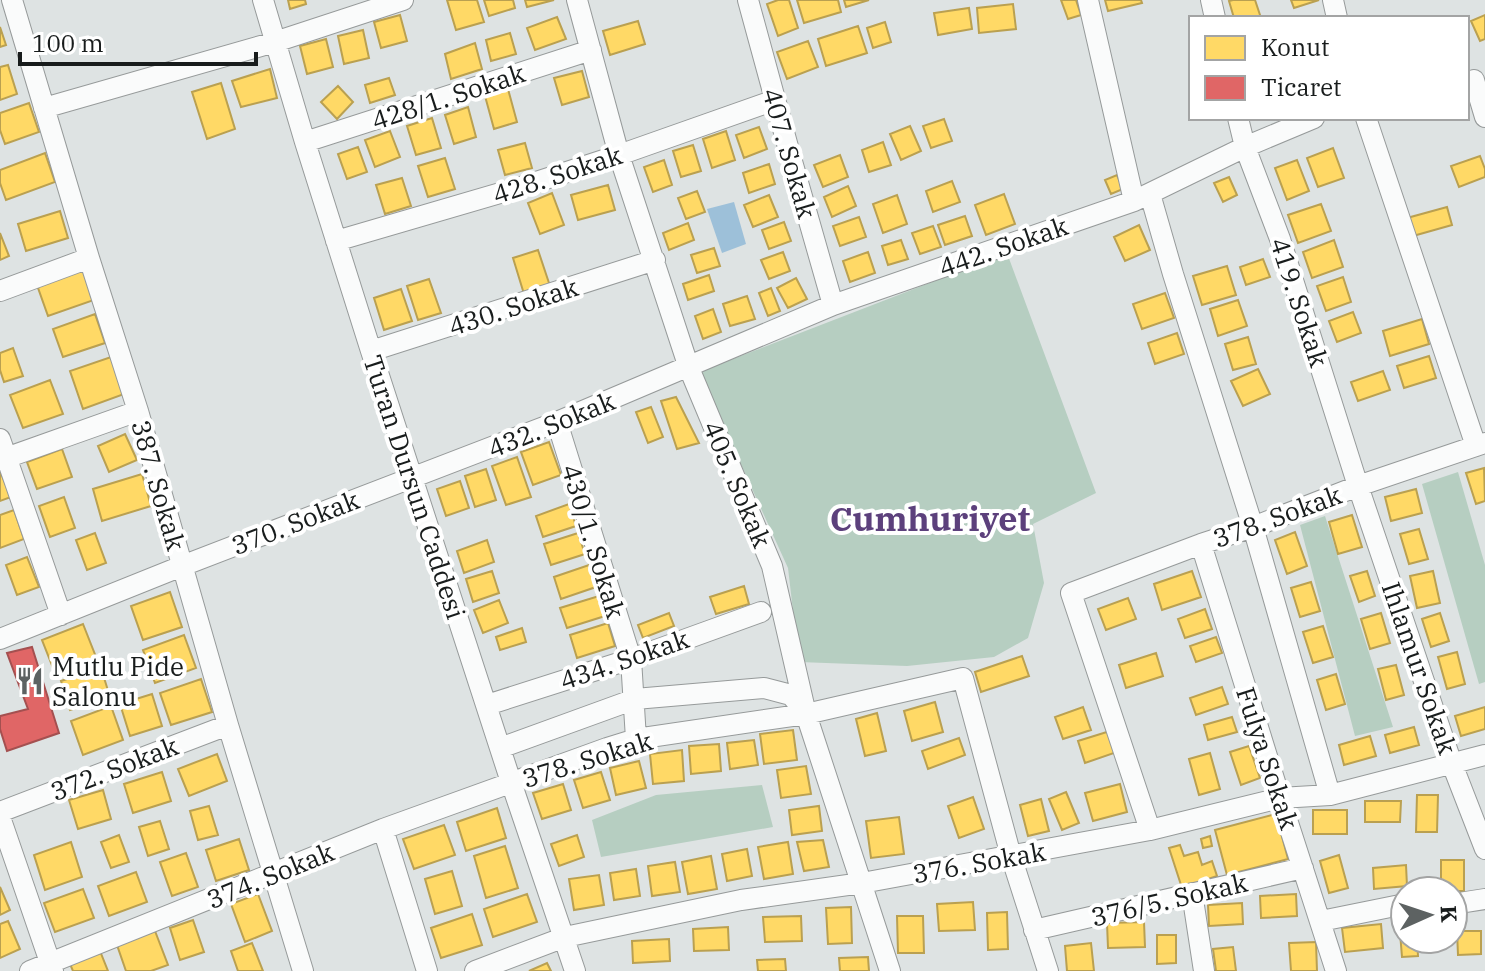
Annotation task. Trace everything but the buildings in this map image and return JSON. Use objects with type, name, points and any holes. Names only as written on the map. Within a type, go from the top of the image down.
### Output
[{"type":"street","name":"387. Sokak","points":[[12,0],[138,411],[228,725],[303,971]]},
{"type":"street","name":"Turan Dursun Caddesi","points":[[263,0],[371,351],[575,971]]},
{"type":"street","points":[[44,108],[275,42],[403,0]]},
{"type":"street","name":"405. Sokak","points":[[577,0],[619,155],[689,368],[772,566],[806,714],[890,971]]},
{"type":"street","name":"407. Sokak","points":[[748,0],[833,305]]},
{"type":"street","points":[[1088,0],[1142,197],[1173,274],[1253,527],[1330,795]]},
{"type":"street","name":"428/1. Sokak","points":[[305,142],[591,50]]},
{"type":"street","points":[[1469,82],[1474,80],[1485,117]]},
{"type":"street","name":"428. Sokak","points":[[336,241],[524,186],[775,100]]},
{"type":"street","name":"419. Sokak","points":[[1238,120],[1245,147],[1280,239],[1358,486]]},
{"type":"street","name":"442. Sokak","points":[[689,368],[833,305],[1142,197],[1309,120]]},
{"type":"street","points":[[1367,120],[1480,445]]},
{"type":"street","points":[[0,291],[89,258]]},
{"type":"street","name":"430. Sokak","points":[[371,351],[655,260]]},
{"type":"street","name":"432. Sokak","points":[[412,477],[689,368]]},
{"type":"street","points":[[61,615],[2,452],[138,411]]},
{"type":"street","name":"430/1. Sokak","points":[[557,422],[631,659],[636,739]]},
{"type":"street","name":"378. Sokak","points":[[1150,830],[1071,593],[1358,486],[1480,445]]},
{"type":"street","name":"370. Sokak","points":[[0,639],[412,477]]},
{"type":"street","name":"Ihlamur Sokak","points":[[1358,486],[1452,764],[1484,846]]},
{"type":"street","name":"Fulya Sokak","points":[[1201,544],[1336,971]]},
{"type":"street","name":"434. Sokak","points":[[487,705],[631,659],[761,612]]},
{"type":"street","name":"378. Sokak","points":[[511,782],[636,739],[806,714],[963,678],[1011,856]]},
{"type":"street","points":[[500,748],[635,699],[764,688],[791,695],[806,714]]},
{"type":"street","name":"372. Sokak","points":[[0,814],[228,725]]},
{"type":"street","name":"376. Sokak","points":[[475,971],[565,937],[741,900],[862,883],[1150,830],[1280,798],[1330,795],[1485,755]]},
{"type":"street","name":"374. Sokak","points":[[30,971],[52,967],[383,829],[511,782]]},
{"type":"street","points":[[0,814],[52,967]]},
{"type":"street","points":[[383,829],[427,971]]},
{"type":"street","points":[[1011,856],[1048,971]]},
{"type":"street","name":"376/5. Sokak","points":[[1034,930],[1303,868]]},
{"type":"street","points":[[1192,893],[1204,971]]},
{"type":"street","points":[[1321,921],[1389,907]]},
{"type":"green space","points":[[1007,253],[1096,493],[1033,524],[1044,583],[1028,638],[994,657],[907,666],[799,662],[788,568],[699,372]]},
{"type":"green space","points":[[1458,472],[1485,565],[1485,682],[1479,684],[1422,484]]},
{"type":"green space","points":[[1325,516],[1393,727],[1355,736],[1300,525]]},
{"type":"green space","points":[[762,785],[773,827],[601,857],[592,820],[656,795]]},
{"type":"water","points":[[734,202],[746,244],[722,253],[707,209]]},
{"type":"place","name":"Mutlu Pide Salonu","points":[[30,681]]},
{"type":"district","name":"Cumhuriyet","points":[[930,518]]}]
